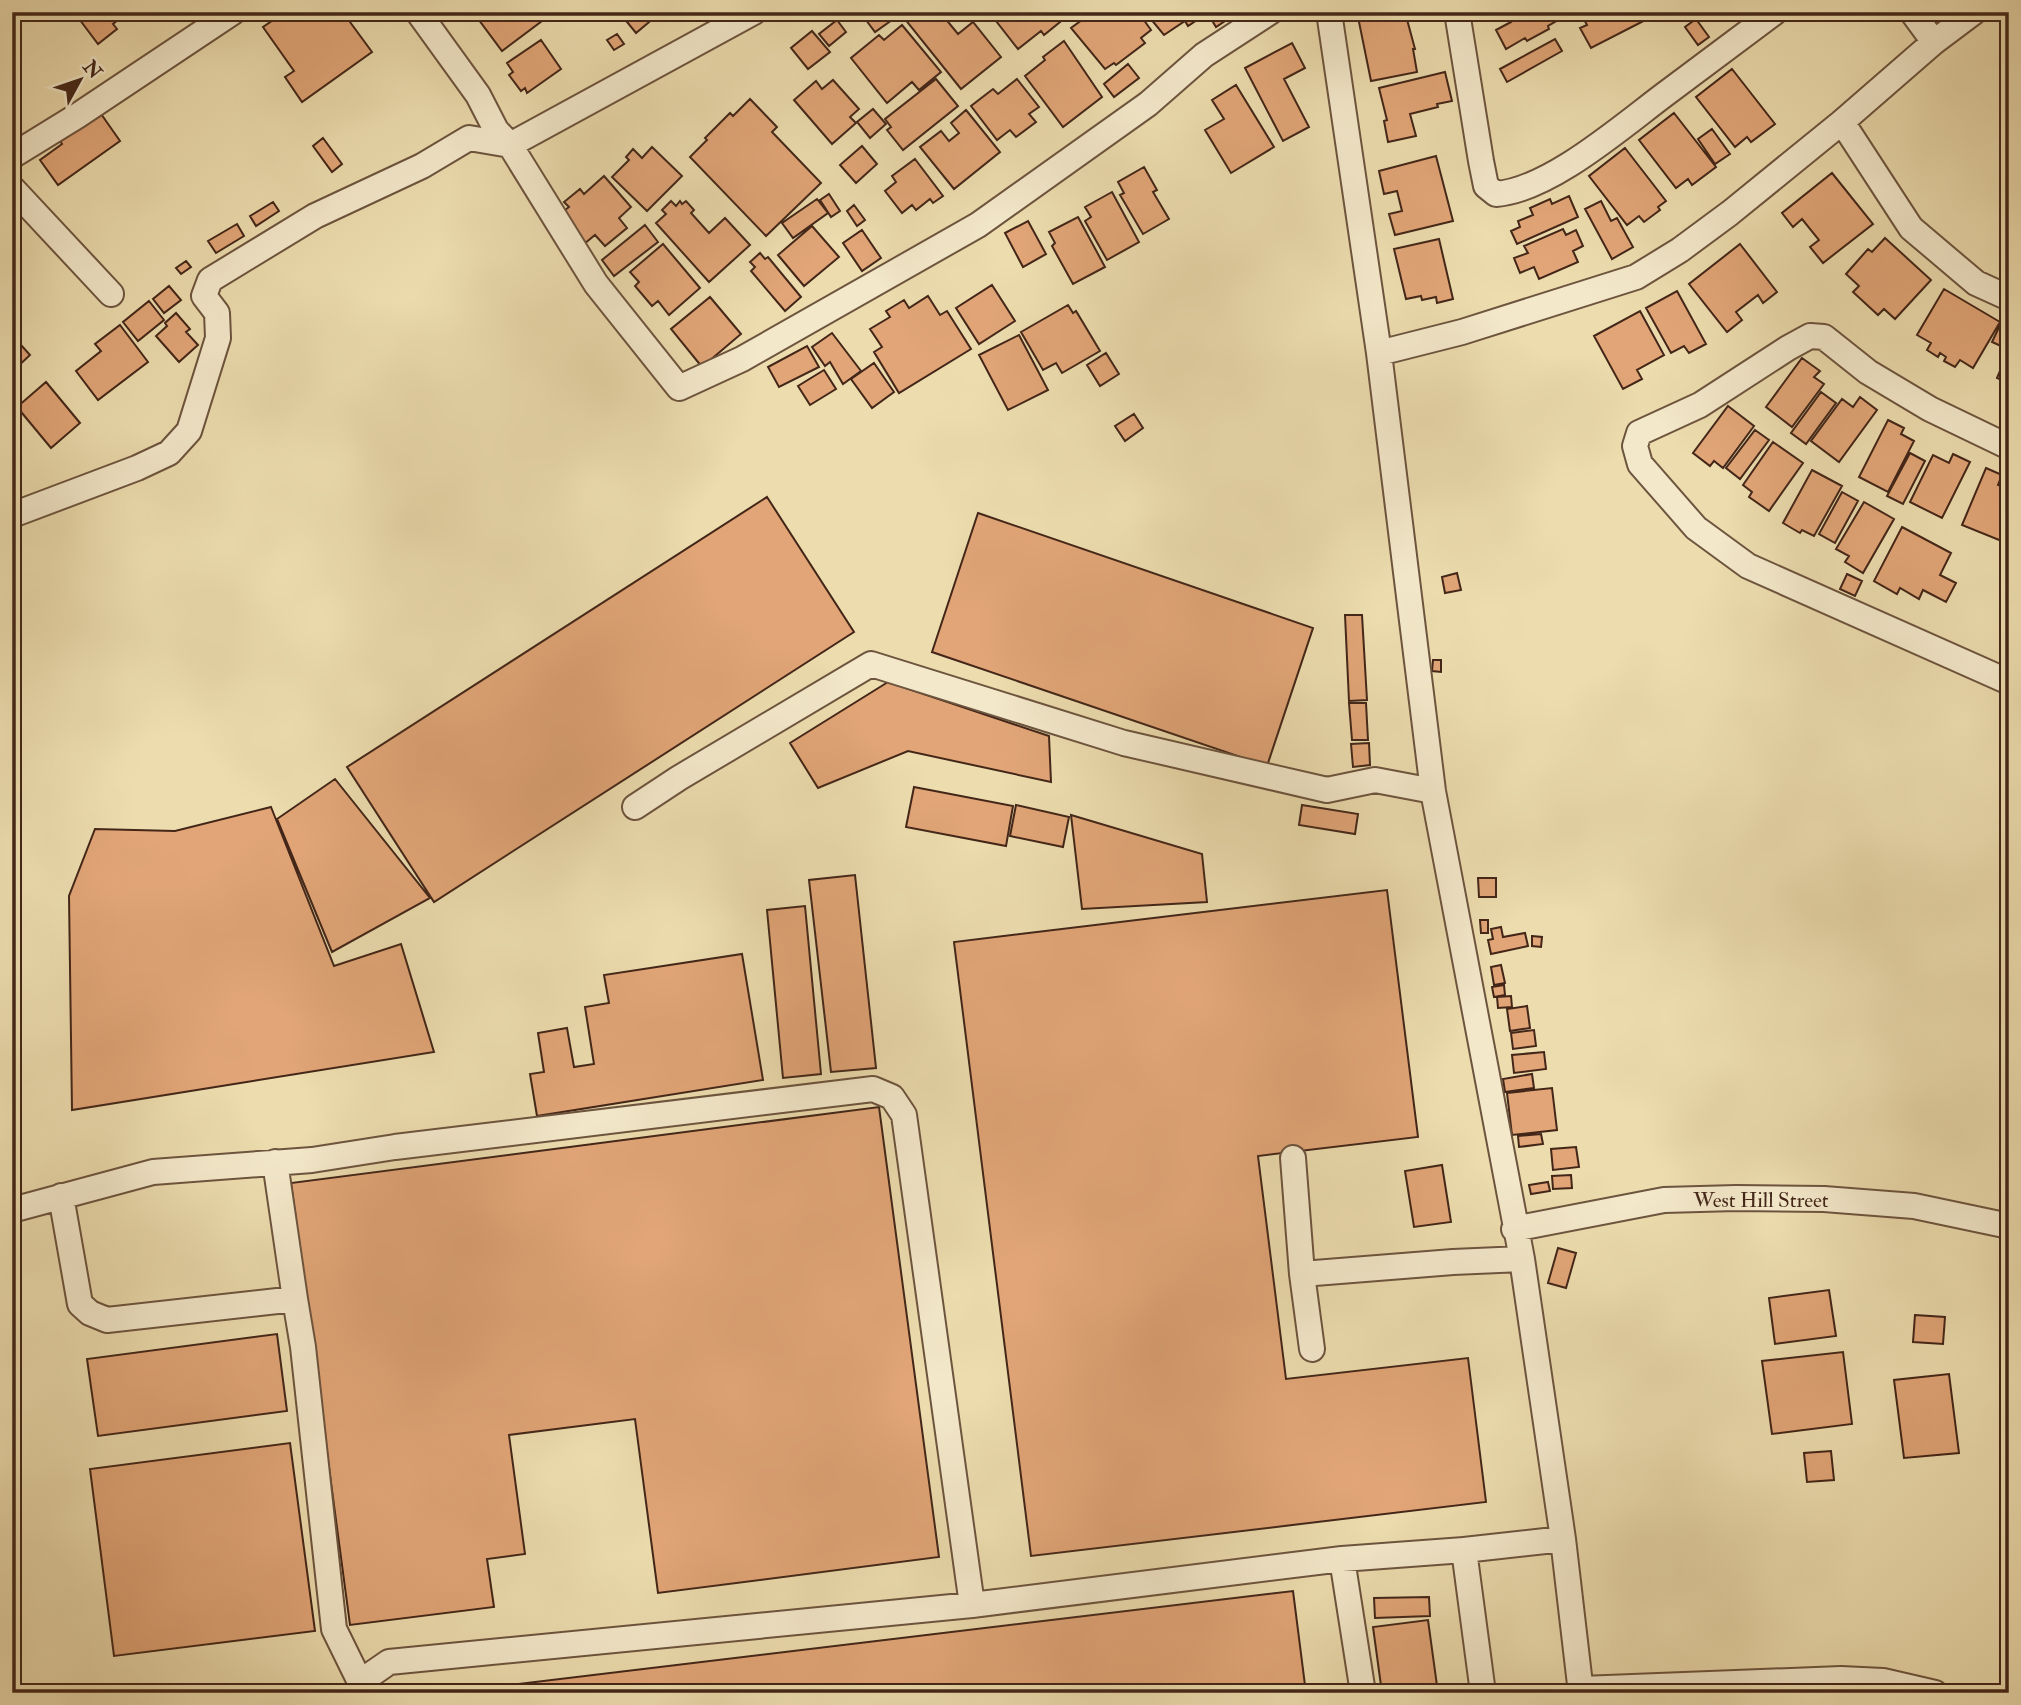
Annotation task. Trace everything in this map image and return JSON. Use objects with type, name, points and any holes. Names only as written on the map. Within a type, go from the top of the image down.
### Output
[{"type":"street","points":[[12,156],[233,12]]},
{"type":"street","points":[[418,12],[478,95],[496,130],[510,145],[596,284],[679,388],[742,359],[978,225],[1148,104],[1204,55],[1270,12]]},
{"type":"street","points":[[13,513],[137,468],[169,453],[189,431],[218,338],[217,313],[204,296],[210,280],[315,216],[422,166],[469,138],[510,145],[754,12]]},
{"type":"street","points":[[1329,12],[1379,354],[1433,791],[1514,1229],[1522,1259],[1563,1539],[1581,1691],[1841,1678],[1883,1681],[1935,1693]]},
{"type":"street","points":[[1457,12],[1486,186],[1496,194],[1513,193],[1562,169],[1774,12]]},
{"type":"street","points":[[1912,12],[1934,42]]},
{"type":"street","points":[[1379,354],[1462,332],[1636,277],[1680,250],[1720,220],[1842,122],[1934,42],[1974,12]]},
{"type":"street","points":[[1842,122],[1911,228],[1976,283],[2009,298]]},
{"type":"street","points":[[12,188],[111,294]]},
{"type":"street","points":[[2009,447],[1930,409],[1868,372],[1824,337],[1810,336],[1700,405],[1639,433],[1635,446],[1640,464],[1696,528],[1748,566],[2009,682]]},
{"type":"street","points":[[635,807],[871,664],[1124,743],[1327,790],[1375,780],[1433,791]]},
{"type":"street","points":[[12,1210],[153,1172],[312,1160],[409,1145],[873,1089],[892,1097],[904,1115],[972,1605]]},
{"type":"street","points":[[1293,1158],[1302,1274],[1312,1349]]},
{"type":"street","points":[[275,1162],[303,1347],[334,1629],[359,1687],[389,1662],[972,1605],[1342,1559],[1563,1539]]},
{"type":"street","points":[[61,1196],[80,1304],[90,1313],[107,1320],[295,1299]]},
{"type":"street","name":"West Hill Street","points":[[1514,1229],[1664,1200],[1736,1198],[1824,1199],[1914,1206],[2009,1226]]},
{"type":"street","points":[[1302,1274],[1522,1259]]},
{"type":"street","points":[[1464,1550],[1483,1693]]},
{"type":"street","points":[[1342,1559],[1363,1693]]},
{"type":"building","points":[[12,12],[31,12],[12,27]]},
{"type":"building","points":[[74,12],[128,12],[113,24],[117,29],[98,44]]},
{"type":"building","points":[[285,12],[363,12],[350,22],[372,52],[302,102],[285,77],[294,71],[263,27]]},
{"type":"building","points":[[473,12],[554,12],[502,51]]},
{"type":"building","points":[[619,12],[661,12],[636,33]]},
{"type":"building","points":[[856,12],[897,12],[899,15],[875,32],[863,16],[860,18]]},
{"type":"building","points":[[911,12],[940,12],[958,34],[973,22],[1001,57],[961,89],[904,18]]},
{"type":"building","points":[[989,12],[1053,12],[1060,22],[1044,35],[1041,31],[1018,49]]},
{"type":"building","points":[[1093,12],[1138,12],[1151,30],[1141,38],[1145,43],[1116,65],[1114,63],[1105,69],[1071,28]]},
{"type":"building","points":[[1145,12],[1197,12],[1200,18],[1188,26],[1185,21],[1164,35]]},
{"type":"building","points":[[1207,12],[1232,12],[1234,15],[1216,27]]},
{"type":"building","points":[[1382,12],[1405,12],[1415,49],[1417,72],[1371,81],[1358,17]]},
{"type":"building","points":[[1506,12],[1563,12],[1565,16],[1548,26],[1549,29],[1506,49],[1496,30],[1511,22]]},
{"type":"building","points":[[1580,12],[1661,12],[1591,48],[1580,28],[1587,25]]},
{"type":"building","points":[[1696,19],[1709,37],[1698,45],[1685,27]]},
{"type":"building","points":[[837,20],[846,32],[829,46],[819,34]]},
{"type":"building","points":[[902,25],[941,72],[919,90],[912,82],[887,103],[851,58],[879,35],[884,40]]},
{"type":"building","points":[[812,31],[830,52],[808,69],[791,48]]},
{"type":"building","points":[[617,34],[624,44],[614,50],[607,40]]},
{"type":"building","points":[[1555,39],[1562,51],[1507,82],[1500,69]]},
{"type":"building","points":[[541,40],[561,69],[527,93],[525,88],[521,91],[509,75],[513,72],[507,63]]},
{"type":"building","points":[[1064,41],[1102,97],[1063,127],[1025,76],[1045,60],[1043,57]]},
{"type":"building","points":[[1292,43],[1305,68],[1284,79],[1309,127],[1283,141],[1245,68]]},
{"type":"building","points":[[1128,64],[1139,78],[1114,97],[1104,84]]},
{"type":"building","points":[[1732,69],[1775,124],[1751,142],[1747,137],[1735,147],[1696,97]]},
{"type":"building","points":[[1445,72],[1452,101],[1410,114],[1416,136],[1388,142],[1384,121],[1387,120],[1379,88]]},
{"type":"building","points":[[936,79],[958,106],[903,150],[887,130],[891,127],[885,119]]},
{"type":"building","points":[[1017,79],[1039,107],[1029,114],[1036,122],[1016,137],[1010,130],[997,140],[971,106],[993,89],[998,94]]},
{"type":"building","points":[[833,80],[859,109],[850,117],[856,123],[832,144],[794,100],[816,81],[822,89]]},
{"type":"building","points":[[1236,85],[1274,147],[1231,173],[1205,130],[1224,119],[1212,100]]},
{"type":"building","points":[[750,99],[777,127],[772,132],[821,183],[766,236],[690,157],[730,113],[733,116]]},
{"type":"building","points":[[873,109],[886,124],[870,138],[857,122]]},
{"type":"building","points":[[966,110],[1000,152],[954,189],[920,147],[941,131],[949,141],[959,133],[951,123]]},
{"type":"building","points":[[99,111],[120,141],[58,185],[40,160],[62,144],[59,139]]},
{"type":"building","points":[[1674,113],[1716,167],[1692,185],[1688,179],[1676,188],[1639,140]]},
{"type":"building","points":[[1712,129],[1730,154],[1715,164],[1698,139]]},
{"type":"building","points":[[323,138],[342,164],[332,172],[313,146]]},
{"type":"building","points":[[862,146],[877,164],[856,183],[840,165]]},
{"type":"building","points":[[652,147],[682,176],[647,211],[612,177],[629,160],[626,157],[633,149],[642,158]]},
{"type":"building","points":[[1625,148],[1666,201],[1658,207],[1660,210],[1644,222],[1639,216],[1627,225],[1589,176]]},
{"type":"building","points":[[1436,156],[1453,221],[1395,235],[1389,214],[1402,211],[1397,191],[1384,194],[1379,171]]},
{"type":"building","points":[[915,159],[943,196],[933,203],[930,199],[916,210],[912,205],[902,213],[885,191],[896,182],[892,176]]},
{"type":"building","points":[[1144,167],[1157,190],[1153,192],[1169,219],[1143,234],[1120,195],[1124,193],[1118,182]]},
{"type":"building","points":[[1832,173],[1873,224],[1823,263],[1810,247],[1819,240],[1802,219],[1793,227],[1782,213]]},
{"type":"building","points":[[604,176],[631,207],[619,218],[627,228],[605,246],[595,235],[584,244],[560,214],[569,207],[564,202],[580,189],[584,194]]},
{"type":"building","points":[[1112,192],[1139,242],[1107,260],[1085,221],[1091,217],[1085,207]]},
{"type":"building","points":[[829,194],[840,211],[831,217],[820,200]]},
{"type":"building","points":[[1569,196],[1578,217],[1517,244],[1511,231],[1520,227],[1518,221],[1533,215],[1530,208],[1550,199],[1552,204]]},
{"type":"building","points":[[817,199],[828,213],[793,238],[782,223]]},
{"type":"building","points":[[671,201],[676,206],[680,201],[682,204],[686,201],[694,210],[691,213],[709,233],[725,218],[750,245],[709,282],[656,223],[666,214],[662,210]]},
{"type":"building","points":[[1601,201],[1611,221],[1617,218],[1633,247],[1612,259],[1585,209]]},
{"type":"building","points":[[273,202],[279,211],[256,226],[250,216]]},
{"type":"building","points":[[854,205],[865,220],[857,226],[847,211]]},
{"type":"building","points":[[1078,217],[1105,267],[1073,284],[1052,246],[1055,243],[1049,232]]},
{"type":"building","points":[[1028,221],[1046,254],[1023,267],[1005,233]]},
{"type":"building","points":[[237,224],[244,236],[216,253],[208,241]]},
{"type":"building","points":[[645,225],[658,242],[614,276],[602,260]]},
{"type":"building","points":[[812,226],[839,257],[804,286],[778,255]]},
{"type":"building","points":[[1563,229],[1566,235],[1576,230],[1583,246],[1573,251],[1578,262],[1539,279],[1534,267],[1520,273],[1514,258],[1528,253],[1524,246]]},
{"type":"building","points":[[862,230],[881,258],[862,271],[843,243]]},
{"type":"building","points":[[1885,238],[1931,280],[1895,319],[1884,309],[1878,315],[1853,292],[1859,286],[1846,274],[1868,249],[1872,252]]},
{"type":"building","points":[[1439,239],[1453,299],[1437,303],[1436,297],[1406,299],[1394,249]]},
{"type":"building","points":[[663,244],[700,288],[669,315],[658,301],[652,306],[635,286],[639,282],[630,272]]},
{"type":"building","points":[[1740,244],[1777,292],[1763,303],[1758,295],[1736,312],[1742,320],[1727,332],[1689,284]]},
{"type":"building","points":[[760,253],[765,259],[768,257],[801,297],[785,311],[751,271],[755,267],[750,262]]},
{"type":"building","points":[[186,261],[191,267],[181,274],[176,268]]},
{"type":"building","points":[[992,285],[1015,321],[979,344],[956,308]]},
{"type":"building","points":[[169,286],[181,300],[164,313],[153,299]]},
{"type":"building","points":[[1944,289],[2000,322],[1973,368],[1960,360],[1955,367],[1944,361],[1946,357],[1940,353],[1938,357],[1927,350],[1931,343],[1917,335]]},
{"type":"building","points":[[1677,291],[1706,344],[1689,353],[1684,346],[1671,353],[1646,308]]},
{"type":"building","points":[[928,296],[940,315],[947,311],[971,349],[899,393],[874,352],[882,347],[870,329],[890,317],[886,311],[904,300],[909,308]]},
{"type":"building","points":[[710,297],[741,334],[702,367],[671,329]]},
{"type":"building","points":[[149,301],[164,320],[138,341],[123,322]]},
{"type":"building","points":[[1068,305],[1073,313],[1076,311],[1100,351],[1062,373],[1056,363],[1043,370],[1021,332]]},
{"type":"building","points":[[1640,311],[1664,355],[1637,370],[1642,379],[1623,389],[1594,336]]},
{"type":"building","points":[[176,313],[190,329],[186,332],[198,345],[179,362],[156,336]]},
{"type":"building","points":[[2001,323],[2009,328],[2009,336],[2003,347],[1992,342]]},
{"type":"building","points":[[120,325],[148,362],[98,400],[76,371],[101,351],[95,344]]},
{"type":"building","points":[[832,333],[861,371],[843,384],[830,362],[825,366],[812,347]]},
{"type":"building","points":[[12,335],[30,355],[12,372]]},
{"type":"building","points":[[1019,335],[1048,390],[1008,410],[979,355]]},
{"type":"building","points":[[807,346],[819,367],[779,387],[768,367]]},
{"type":"building","points":[[2009,350],[2009,383],[1997,378]]},
{"type":"building","points":[[1106,353],[1119,374],[1100,386],[1087,365]]},
{"type":"building","points":[[1802,358],[1820,371],[1814,377],[1824,384],[1792,427],[1766,407]]},
{"type":"building","points":[[874,363],[894,392],[872,408],[851,379]]},
{"type":"building","points":[[824,370],[836,389],[810,405],[798,386]]},
{"type":"building","points":[[46,382],[80,423],[51,448],[17,407]]},
{"type":"building","points":[[1821,392],[1836,403],[1806,444],[1791,433]]},
{"type":"building","points":[[1860,397],[1877,410],[1839,462],[1811,441],[1842,399],[1853,407]]},
{"type":"building","points":[[1728,406],[1754,426],[1723,468],[1714,461],[1710,466],[1693,453]]},
{"type":"building","points":[[1134,414],[1143,428],[1125,441],[1115,426]]},
{"type":"building","points":[[1888,420],[1904,428],[1901,434],[1914,441],[1888,492],[1859,477]]},
{"type":"building","points":[[1755,430],[1769,440],[1740,479],[1726,468]]},
{"type":"building","points":[[1773,442],[1803,463],[1769,511],[1749,497],[1752,492],[1743,485]]},
{"type":"building","points":[[1910,453],[1925,461],[1903,504],[1887,496]]},
{"type":"building","points":[[1953,454],[1970,462],[1942,518],[1910,502],[1933,455],[1949,463]]},
{"type":"building","points":[[1986,468],[2002,475],[1998,485],[2009,489],[2009,544],[1962,525]]},
{"type":"building","points":[[1812,470],[1842,486],[1814,536],[1802,530],[1800,533],[1783,523]]},
{"type":"building","points":[[1842,492],[1858,501],[1835,543],[1819,534]]},
{"type":"building","points":[[767,497],[854,632],[434,902],[347,767]]},
{"type":"building","points":[[1864,502],[1894,519],[1863,573],[1845,562],[1849,556],[1836,549]]},
{"type":"building","points":[[978,513],[1313,628],[1267,766],[932,652]]},
{"type":"building","points":[[1902,527],[1951,553],[1940,575],[1956,583],[1946,602],[1923,590],[1919,599],[1900,588],[1897,594],[1874,581]]},
{"type":"building","points":[[1457,573],[1461,590],[1445,593],[1442,577]]},
{"type":"building","points":[[1847,574],[1862,581],[1855,596],[1840,589]]},
{"type":"building","points":[[1345,615],[1362,615],[1367,700],[1349,701]]},
{"type":"building","points":[[1433,660],[1441,660],[1441,672],[1432,671]]},
{"type":"building","points":[[888,682],[1049,736],[1051,782],[908,751],[818,788],[790,743]]},
{"type":"building","points":[[1349,703],[1366,703],[1368,740],[1352,740]]},
{"type":"building","points":[[1369,743],[1370,765],[1353,767],[1351,744]]},
{"type":"building","points":[[335,779],[430,898],[332,952],[277,819]]},
{"type":"building","points":[[914,787],[1013,806],[1006,846],[906,827]]},
{"type":"building","points":[[1016,805],[1069,817],[1063,847],[1010,836]]},
{"type":"building","points":[[1302,805],[1358,814],[1355,834],[1299,825]]},
{"type":"building","points":[[271,807],[334,966],[401,944],[434,1052],[72,1110],[69,896],[95,829],[175,831]]},
{"type":"building","points":[[1071,815],[1202,854],[1207,902],[1082,909]]},
{"type":"building","points":[[855,875],[876,1068],[831,1072],[809,880]]},
{"type":"building","points":[[1478,878],[1496,878],[1496,897],[1479,897]]},
{"type":"building","points":[[1387,890],[1418,1137],[1258,1156],[1286,1379],[1468,1358],[1486,1502],[1031,1556],[954,942]]},
{"type":"building","points":[[805,906],[821,1074],[783,1078],[767,910]]},
{"type":"building","points":[[1480,920],[1488,920],[1488,933],[1481,933]]},
{"type":"building","points":[[1501,927],[1503,937],[1525,933],[1528,946],[1491,954],[1488,940],[1493,939],[1491,929]]},
{"type":"building","points":[[1532,936],[1542,937],[1541,947],[1532,946]]},
{"type":"building","points":[[742,954],[763,1080],[537,1116],[530,1074],[544,1072],[538,1033],[567,1028],[574,1067],[594,1064],[585,1007],[609,1003],[604,975]]},
{"type":"building","points":[[1501,965],[1505,983],[1494,985],[1491,967]]},
{"type":"building","points":[[1504,985],[1505,995],[1494,997],[1492,987]]},
{"type":"building","points":[[1511,996],[1512,1007],[1498,1008],[1497,997]]},
{"type":"building","points":[[1527,1006],[1530,1028],[1510,1031],[1507,1009]]},
{"type":"building","points":[[1534,1030],[1536,1046],[1513,1049],[1511,1033]]},
{"type":"building","points":[[1544,1052],[1546,1069],[1514,1073],[1512,1055]]},
{"type":"building","points":[[1532,1074],[1534,1088],[1505,1092],[1503,1079]]},
{"type":"building","points":[[1552,1088],[1557,1130],[1512,1135],[1507,1093]]},
{"type":"building","points":[[879,1107],[939,1557],[658,1593],[635,1419],[509,1435],[525,1554],[487,1559],[494,1607],[350,1625],[291,1183]]},
{"type":"building","points":[[1541,1134],[1543,1144],[1519,1147],[1518,1136]]},
{"type":"building","points":[[1576,1147],[1579,1167],[1553,1170],[1551,1149]]},
{"type":"building","points":[[1442,1165],[1451,1222],[1414,1227],[1405,1171]]},
{"type":"building","points":[[1571,1175],[1572,1188],[1553,1189],[1552,1176]]},
{"type":"building","points":[[1548,1182],[1550,1191],[1531,1194],[1529,1185]]},
{"type":"building","points":[[1558,1248],[1576,1253],[1566,1288],[1548,1283]]},
{"type":"building","points":[[1829,1290],[1836,1336],[1775,1344],[1769,1298]]},
{"type":"building","points":[[1915,1315],[1945,1317],[1943,1344],[1913,1342]]},
{"type":"building","points":[[277,1334],[287,1411],[98,1436],[87,1359]]},
{"type":"building","points":[[1843,1352],[1852,1424],[1772,1434],[1762,1361]]},
{"type":"building","points":[[1949,1374],[1959,1453],[1904,1458],[1894,1380]]},
{"type":"building","points":[[290,1443],[315,1631],[114,1656],[90,1469]]},
{"type":"building","points":[[1831,1451],[1834,1480],[1807,1482],[1804,1453]]},
{"type":"building","points":[[1293,1591],[1306,1693],[443,1693]]},
{"type":"building","points":[[1429,1597],[1430,1616],[1375,1618],[1374,1598]]},
{"type":"building","points":[[1428,1620],[1438,1693],[1382,1693],[1373,1627]]}]
